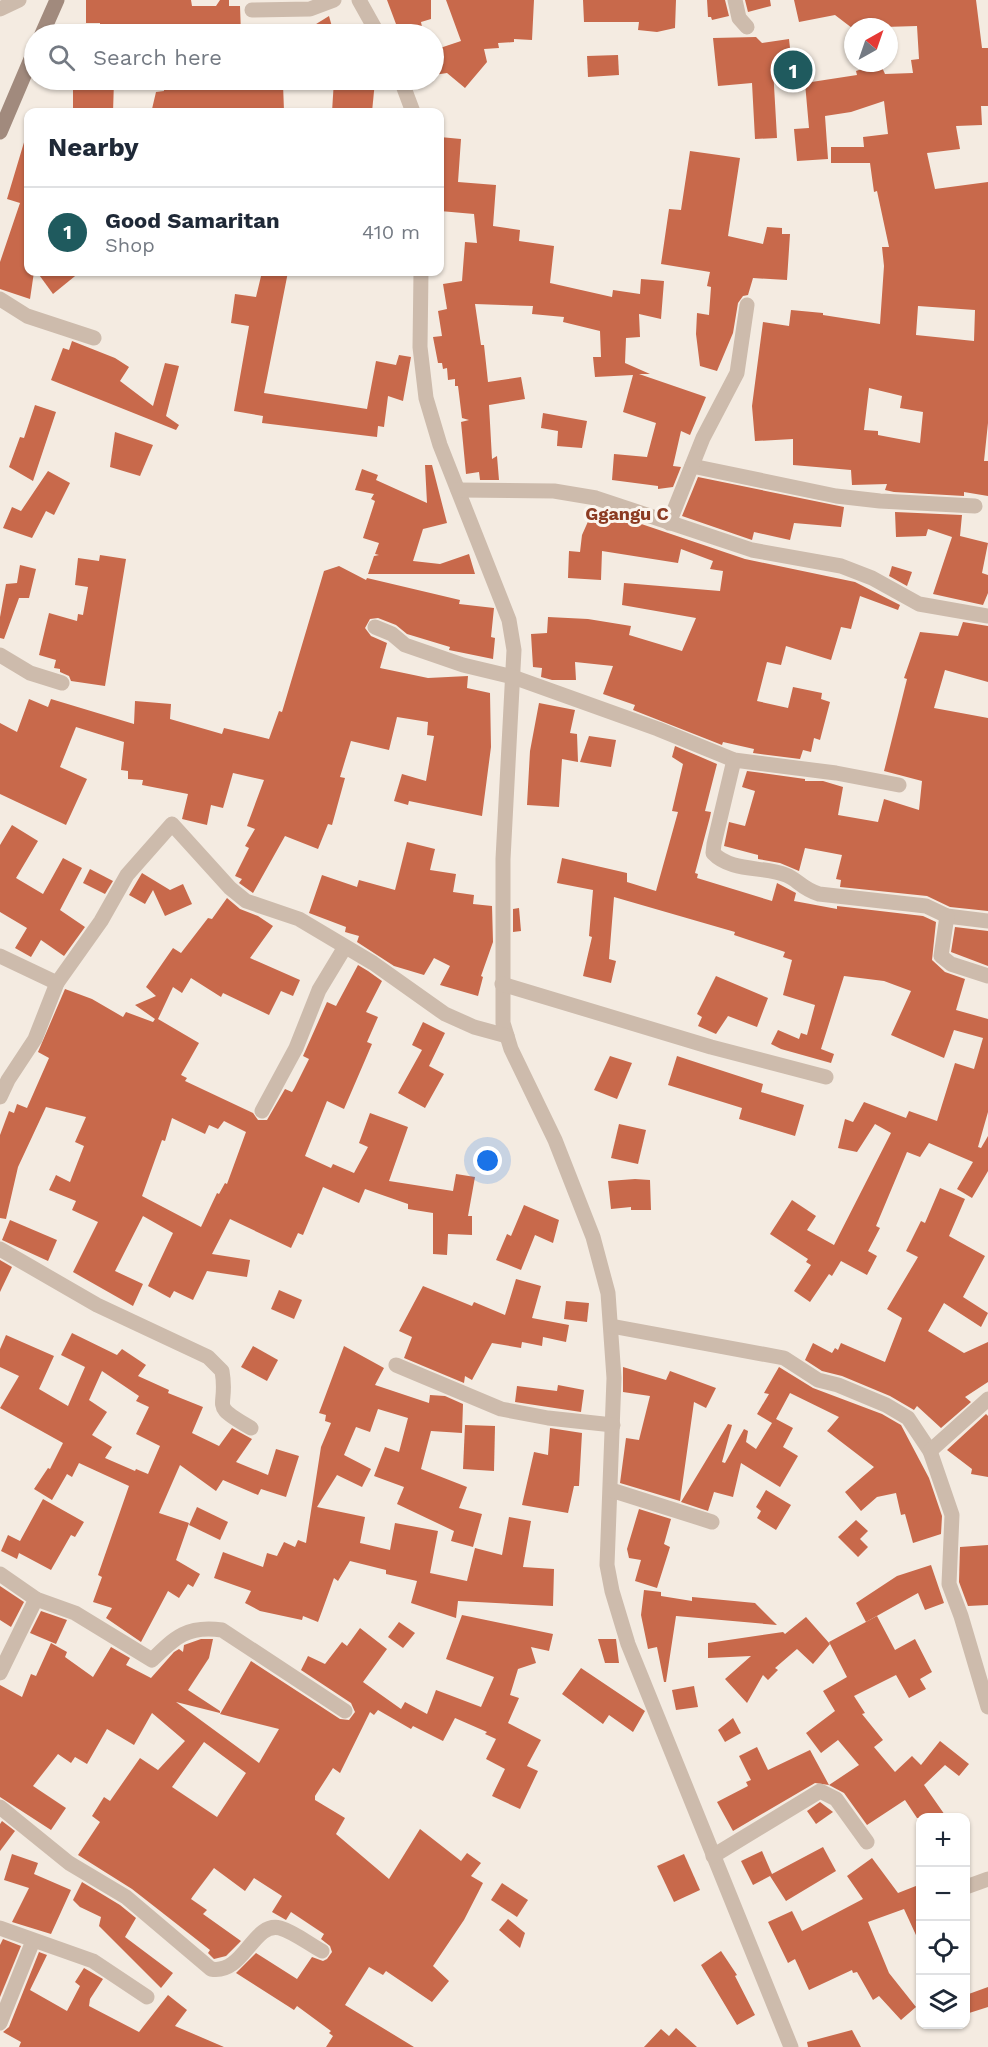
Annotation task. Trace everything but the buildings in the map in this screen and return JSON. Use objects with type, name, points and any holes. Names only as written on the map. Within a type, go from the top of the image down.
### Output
[{"type":"street","points":[[0,9],[19,0]]},
{"type":"street","points":[[46,24],[57,0]]},
{"type":"street","points":[[252,10],[309,9],[334,0]]},
{"type":"street","points":[[359,0],[372,24]]},
{"type":"street","points":[[735,0],[739,18],[747,27]]},
{"type":"street","points":[[0,132],[24,76]]},
{"type":"street","points":[[405,90],[412,108]]},
{"type":"street","points":[[421,276],[420,347],[426,398],[440,445],[509,620],[514,650],[503,859],[502,1023],[555,1140],[593,1238],[608,1293],[614,1378],[607,1565],[612,1591],[628,1644],[791,2047]]},
{"type":"street","points":[[0,299],[27,316],[94,338]]},
{"type":"street","points":[[669,523],[692,466],[737,373],[747,305]]},
{"type":"street","points":[[692,466],[836,496],[880,501],[975,506]]},
{"type":"street","points":[[458,490],[574,493],[752,550],[841,566],[872,578],[919,604],[988,615]]},
{"type":"street","points":[[375,627],[392,634],[405,645],[463,665],[513,677],[658,729],[734,760],[836,773],[899,784]]},
{"type":"street","points":[[0,655],[30,673],[62,683]]},
{"type":"street","points":[[734,760],[714,844],[713,853],[722,862],[785,875],[805,890],[819,894],[926,906],[947,916],[988,921]]},
{"type":"street","points":[[0,1097],[35,1039],[57,983],[95,931],[127,875],[172,824],[238,896],[299,919],[373,963],[445,1014],[507,1036]]},
{"type":"street","points":[[947,916],[941,956],[951,964],[988,976]]},
{"type":"street","points":[[262,1111],[296,1048],[322,984],[345,947]]},
{"type":"street","points":[[0,956],[57,983]]},
{"type":"street","points":[[502,984],[711,1047],[826,1077]]},
{"type":"street","points":[[0,1249],[96,1305],[208,1357],[222,1371],[224,1381],[221,1403],[225,1412],[250,1428]]},
{"type":"street","points":[[611,1326],[784,1358],[818,1380],[838,1385],[908,1418],[930,1451],[952,1515],[949,1584],[988,1707]]},
{"type":"street","points":[[396,1365],[501,1409],[548,1418],[613,1425]]},
{"type":"street","points":[[930,1451],[988,1399]]},
{"type":"street","points":[[611,1490],[712,1522]]},
{"type":"street","points":[[0,1574],[36,1599],[75,1613],[152,1660],[184,1632],[204,1627],[222,1630],[345,1711]]},
{"type":"street","points":[[0,1673],[36,1599]]},
{"type":"street","points":[[713,1856],[820,1791],[836,1798],[867,1842]]},
{"type":"street","points":[[0,1808],[69,1863],[126,1897],[211,1969],[226,1968],[238,1960],[263,1932],[271,1927],[285,1930],[322,1951]]},
{"type":"street","points":[[970,1886],[988,1879]]},
{"type":"street","points":[[0,1928],[93,1961],[147,1997]]},
{"type":"street","points":[[0,2023],[33,1941]]},
{"type":"place","name":"Good Samaritan","points":[[793,70]]},
{"type":"district","name":"Ggangu C","points":[[627,514]]}]
